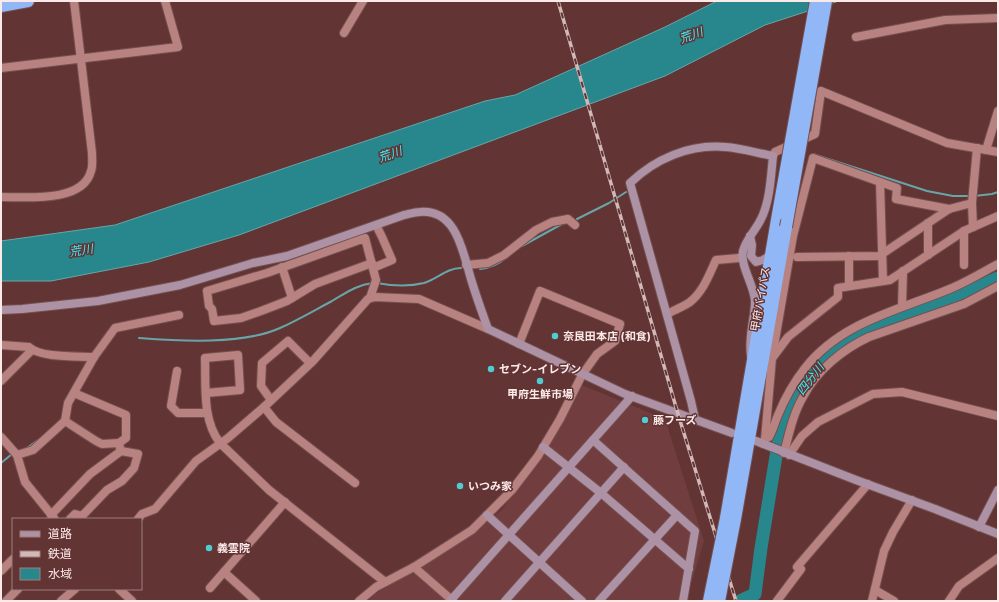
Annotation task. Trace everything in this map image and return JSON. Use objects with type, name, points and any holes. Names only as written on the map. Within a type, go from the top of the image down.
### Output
[{"type":"highway","points":[[1,6],[28,1]]},
{"type":"highway","points":[[806,56],[810,1]]},
{"type":"highway","name":"甲府バイパス","points":[[719,601],[752,366],[816,1]]},
{"type":"highway","name":"甲府バイパス","points":[[709,601],[730,519],[786,227],[826,1]]},
{"type":"street","points":[[1,197],[50,196],[73,192],[87,180],[91,172],[92,153],[74,1]]},
{"type":"street","points":[[1,68],[178,47],[165,1]]},
{"type":"street","points":[[344,33],[363,1]]},
{"type":"street","points":[[856,36],[945,20],[998,18]]},
{"type":"street","points":[[752,366],[749,343],[755,300],[743,260],[743,252],[746,243],[762,218],[766,203],[773,156],[775,152],[814,134],[821,91],[947,143],[998,152]]},
{"type":"street","points":[[973,227],[972,202],[982,149],[998,111]]},
{"type":"street","points":[[695,419],[630,183],[641,173],[659,161],[689,149],[725,147],[773,156]]},
{"type":"street","points":[[763,443],[772,358],[793,236],[813,158],[897,188],[896,199],[949,209]]},
{"type":"street","points":[[880,182],[883,281]]},
{"type":"street","points":[[797,257],[879,256],[949,209],[972,202]]},
{"type":"street","points":[[1,310],[98,301],[180,285],[253,263],[287,256],[404,215],[419,212],[434,214],[450,225],[457,233],[488,329]]},
{"type":"street","points":[[772,358],[788,337],[838,297],[838,288],[890,280],[964,231],[998,216]]},
{"type":"street","points":[[466,264],[488,263],[504,255],[536,230],[552,222],[568,219],[575,225]]},
{"type":"street","points":[[928,223],[928,255]]},
{"type":"street","points":[[370,298],[376,280],[373,266],[365,238],[282,267],[206,290],[214,321],[241,318],[261,311],[292,298],[315,284],[373,266],[392,260],[376,225]]},
{"type":"street","points":[[964,231],[964,265]]},
{"type":"street","points":[[750,236],[752,245],[751,256],[756,262],[764,260],[771,255]]},
{"type":"street","points":[[849,256],[849,286]]},
{"type":"street","points":[[667,314],[696,297],[716,260],[739,258]]},
{"type":"street","points":[[763,443],[769,437],[778,414],[791,388],[806,367],[824,348],[844,333],[870,319],[953,288],[998,264]]},
{"type":"street","points":[[282,267],[292,298]]},
{"type":"street","points":[[902,307],[903,272]]},
{"type":"street","points":[[786,454],[791,424],[803,396],[818,376],[839,356],[857,343],[869,337],[964,304],[998,286]]},
{"type":"street","points":[[359,601],[376,587],[414,567],[472,530],[512,490],[543,447],[560,419],[582,374],[597,354],[614,341],[620,324],[540,290],[519,344]]},
{"type":"street","points":[[139,518],[142,514],[155,509],[196,461],[220,444],[264,407],[310,363],[368,299],[376,297],[419,299],[488,329],[632,396],[732,433]]},
{"type":"street","points":[[15,453],[33,450],[65,421],[68,403],[91,357],[116,328],[179,314]]},
{"type":"street","points":[[271,400],[261,386],[262,363],[288,341],[310,363]]},
{"type":"street","points":[[1,345],[29,347],[32,350],[46,354],[91,357]]},
{"type":"street","points":[[1,380],[32,350]]},
{"type":"street","points":[[206,393],[240,390],[238,355],[205,358],[206,393],[207,413],[214,436],[220,444],[269,490],[385,582]]},
{"type":"street","points":[[177,371],[170,406],[178,413],[207,413]]},
{"type":"street","points":[[1,437],[15,453],[25,482],[54,518],[90,474],[120,447],[126,438],[126,415],[74,392]]},
{"type":"street","points":[[786,454],[802,436],[818,422],[873,394],[902,392],[998,416]]},
{"type":"street","points":[[414,567],[452,600],[632,396]]},
{"type":"street","points":[[264,407],[276,422],[355,483]]},
{"type":"street","points":[[65,421],[102,444],[120,447],[138,454],[134,468],[122,481],[107,490],[82,516],[75,514],[71,518]]},
{"type":"street","points":[[593,440],[695,531],[683,601]]},
{"type":"street","points":[[763,443],[786,454],[912,500],[998,534]]},
{"type":"street","points":[[543,447],[602,493],[688,569]]},
{"type":"street","points":[[505,601],[624,467]]},
{"type":"street","points":[[777,601],[801,570],[797,567],[868,484]]},
{"type":"street","points":[[979,527],[998,490]]},
{"type":"street","points":[[872,601],[884,551],[893,532],[912,500]]},
{"type":"street","points":[[210,588],[285,502]]},
{"type":"street","points":[[487,515],[582,601]]},
{"type":"street","points":[[599,601],[677,515]]},
{"type":"street","points":[[949,601],[959,586],[998,558]]},
{"type":"street","points":[[1,571],[12,561]]},
{"type":"street","points":[[224,572],[256,601]]},
{"type":"street","points":[[1,599],[5,601],[17,590]]},
{"type":"street","points":[[61,601],[74,590]]},
{"type":"street","points":[[120,590],[132,601]]},
{"type":"street","points":[[875,590],[894,601]]},
{"type":"shaded area","points":[[579,384],[665,419],[704,541],[686,601],[368,601],[375,594],[425,564],[500,512],[543,455]]},
{"type":"water","name":"荒川","points":[[717,1],[839,1],[765,25],[665,76],[239,235],[149,262],[51,281],[1,281],[1,241],[115,225],[485,101],[515,95],[665,27]]},
{"type":"waterway","points":[[813,154],[927,191],[953,196],[970,196]]},
{"type":"waterway","points":[[577,219],[609,203],[626,192]]},
{"type":"waterway","points":[[974,196],[998,192]]},
{"type":"waterway","points":[[522,246],[562,224]]},
{"type":"waterway","points":[[480,269],[495,265],[507,257]]},
{"type":"waterway","points":[[377,283],[400,286],[424,283],[451,270],[461,268]]},
{"type":"waterway","name":"四分川","points":[[740,601],[755,594],[778,444],[788,415],[800,388],[815,369],[834,350],[858,335],[889,322],[925,310],[998,278]]},
{"type":"waterway","points":[[139,338],[191,341],[248,337],[280,328],[356,287],[373,283]]},
{"type":"waterway","points":[[27,448],[38,440]]},
{"type":"waterway","points":[[1,463],[12,454]]},
{"type":"railway","points":[[558,1],[678,414],[736,601]]},
{"type":"place","name":"奈良田本店 (和食)","points":[[555,336]]},
{"type":"place","name":"セブン-イレブン","points":[[491,369]]},
{"type":"place","name":"甲府生鮮市場","points":[[540,381]]},
{"type":"place","name":"藤フーズ","points":[[645,420]]},
{"type":"place","name":"いつみ家","points":[[460,486]]},
{"type":"place","name":"義雲院","points":[[209,548]]}]
